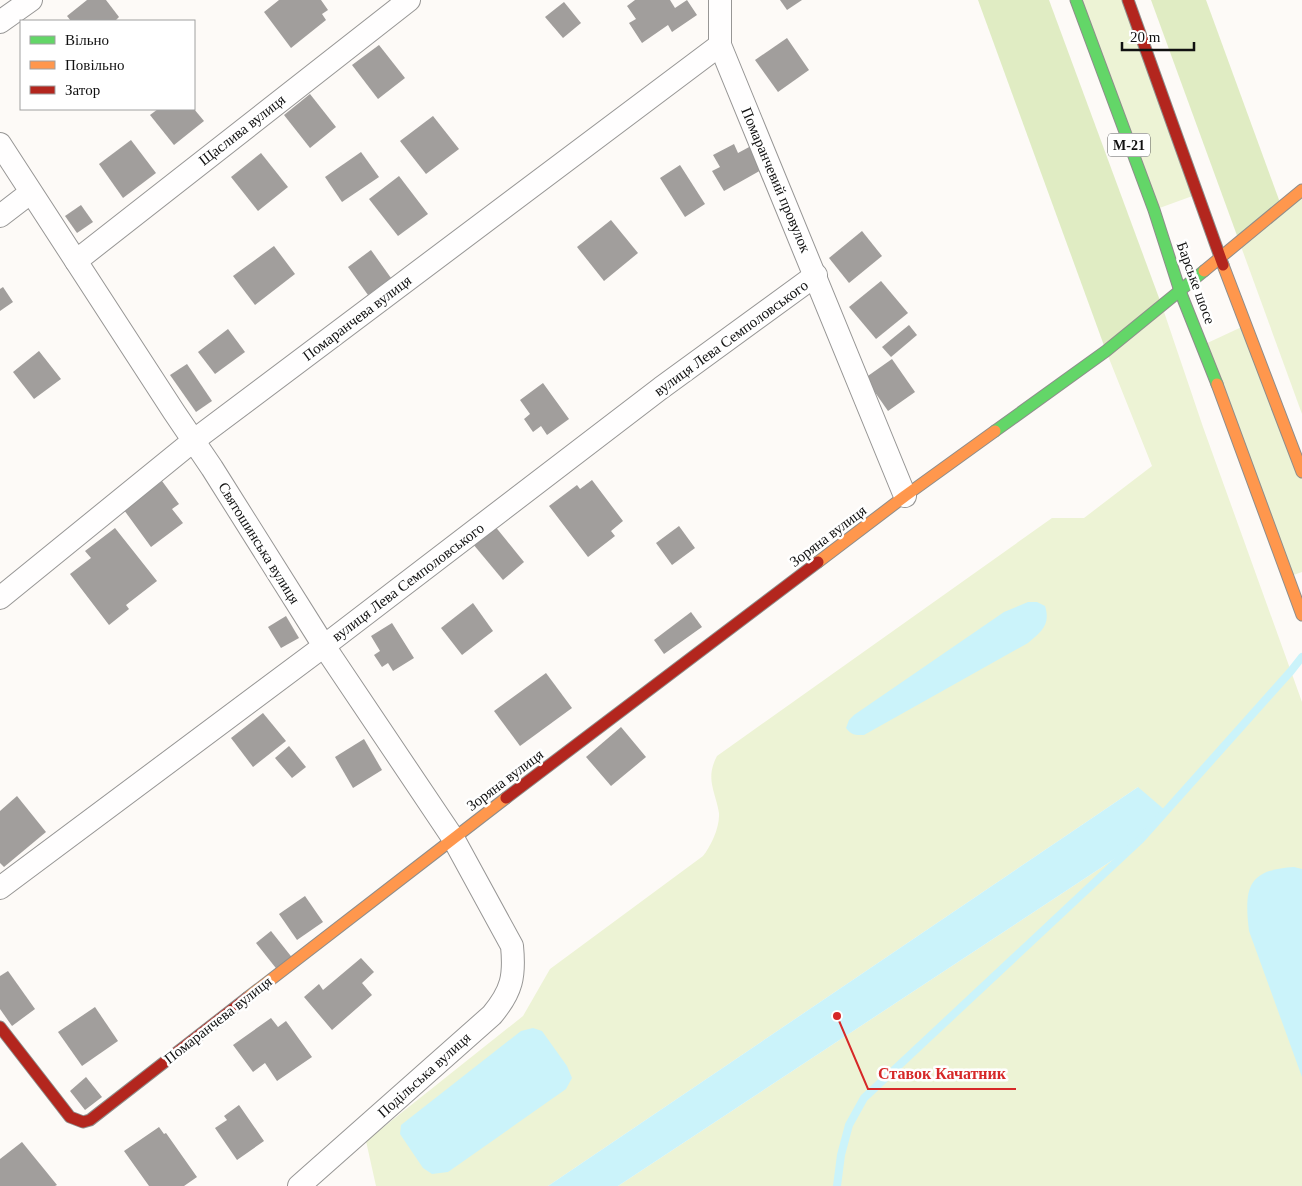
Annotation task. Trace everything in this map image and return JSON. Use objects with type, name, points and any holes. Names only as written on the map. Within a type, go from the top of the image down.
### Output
[{"type":"main road","name":"Барське шосе","points":[[1076,0],[1154,210],[1180,291],[1203,345],[1302,615]]},
{"type":"main road","name":"Барське шосе","points":[[1128,0],[1220,257],[1302,472]]},
{"type":"main road","name":"Зоряна вулиця","points":[[453,838],[905,496],[1106,351],[1302,190]]},
{"type":"main road","name":"Помаранчева вулиця","points":[[0,1027],[70,1117],[83,1122],[90,1120],[453,838]]},
{"type":"street","points":[[0,22],[31,0]]},
{"type":"street","name":"Щаслива вулиця","points":[[76,261],[409,0]]},
{"type":"street","name":"Помаранчевий провулок","points":[[720,0],[720,45],[816,275],[905,496]]},
{"type":"street","name":"Помаранчева вулиця","points":[[0,598],[193,441],[720,45]]},
{"type":"street","name":"Святошинська вулиця","points":[[0,144],[30,193],[212,468],[324,646],[453,838],[512,946]]},
{"type":"street","points":[[0,216],[30,193]]},
{"type":"street","name":"вулиця Лева Семполовського","points":[[0,888],[324,646],[661,388],[816,275]]},
{"type":"street","name":"Подільська вулиця","points":[[299,1186],[492,1015],[504,1000],[511,983],[514,965],[512,946]]},
{"type":"green space","points":[[978,0],[1049,0],[1162,306],[1106,351]]},
{"type":"green space","points":[[1076,0],[1128,0],[1198,194],[1154,210]]},
{"type":"green space","points":[[1151,0],[1206,0],[1282,208],[1239,241]]},
{"type":"green space","points":[[1302,190],[1302,414],[1239,241]]},
{"type":"green space","points":[[1162,306],[1203,427],[1302,702],[1302,1186],[618,1186],[1134,846],[1138,787],[548,1186],[376,1186],[366,1141],[523,1016],[550,969],[703,856],[714,836],[719,818],[711,778],[713,764],[717,756],[1052,518],[1084,518],[1152,466],[1106,351]]},
{"type":"green space","points":[[1246,325],[1302,472],[1302,572],[1288,577],[1203,345]]},
{"type":"water","points":[[1028,602],[1037,602],[1045,606],[1047,618],[1044,628],[1028,643],[864,735],[854,734],[846,728],[849,720],[854,715],[1004,612]]},
{"type":"water","points":[[1138,787],[1166,811],[1134,846],[618,1186],[548,1186]]},
{"type":"water","points":[[1294,867],[1302,869],[1302,1077],[1249,931],[1247,903],[1252,884],[1258,877],[1266,872]]},
{"type":"water","points":[[533,1028],[542,1031],[567,1066],[572,1078],[566,1089],[448,1172],[432,1174],[423,1168],[400,1134],[401,1125],[521,1031]]},
{"type":"building","points":[[87,0],[106,0],[119,17],[116,20],[70,20],[67,16]]},
{"type":"building","points":[[279,0],[321,0],[328,10],[322,14],[326,20],[291,48],[264,12]]},
{"type":"building","points":[[635,0],[670,0],[675,8],[687,0],[697,15],[672,32],[668,25],[642,43],[629,23],[636,19],[627,6]]},
{"type":"building","points":[[780,0],[802,0],[787,10]]},
{"type":"building","points":[[564,2],[581,23],[563,38],[545,17]]},
{"type":"building","points":[[787,38],[809,70],[778,92],[755,60]]},
{"type":"building","points":[[379,45],[405,78],[378,99],[352,65]]},
{"type":"building","points":[[310,94],[336,127],[310,148],[284,115]]},
{"type":"building","points":[[157,110],[195,110],[204,121],[174,145],[150,115]]},
{"type":"building","points":[[433,116],[459,149],[426,174],[400,141]]},
{"type":"building","points":[[131,140],[156,173],[123,198],[99,164]]},
{"type":"building","points":[[734,144],[738,153],[751,146],[763,169],[724,191],[712,171],[720,167],[713,155]]},
{"type":"building","points":[[361,152],[379,177],[342,202],[325,177]]},
{"type":"building","points":[[261,153],[288,187],[258,211],[231,177]]},
{"type":"building","points":[[680,165],[705,204],[685,217],[660,178]]},
{"type":"building","points":[[399,176],[428,214],[398,236],[369,199]]},
{"type":"building","points":[[81,205],[93,222],[77,233],[65,216]]},
{"type":"building","points":[[611,220],[638,253],[604,281],[577,247]]},
{"type":"building","points":[[862,231],[882,256],[849,283],[829,258]]},
{"type":"building","points":[[274,246],[295,274],[255,305],[233,276]]},
{"type":"building","points":[[371,250],[391,278],[368,295],[348,267]]},
{"type":"building","points":[[881,281],[908,313],[876,339],[849,307]]},
{"type":"building","points":[[3,287],[13,302],[0,311],[0,289]]},
{"type":"building","points":[[909,325],[917,335],[891,357],[882,347]]},
{"type":"building","points":[[228,329],[245,352],[215,374],[198,352]]},
{"type":"building","points":[[39,351],[61,379],[34,399],[13,372]]},
{"type":"building","points":[[892,359],[915,392],[888,411],[865,378]]},
{"type":"building","points":[[187,364],[212,401],[196,412],[170,375]]},
{"type":"building","points":[[543,383],[569,419],[547,435],[541,426],[533,432],[524,419],[530,414],[520,400]]},
{"type":"building","points":[[592,480],[623,521],[611,531],[615,536],[588,557],[549,506],[577,485],[580,489]]},
{"type":"building","points":[[162,481],[179,504],[172,509],[183,523],[151,547],[124,510]]},
{"type":"building","points":[[490,520],[524,562],[503,580],[468,538]]},
{"type":"building","points":[[679,526],[695,548],[672,565],[656,543]]},
{"type":"building","points":[[115,528],[157,581],[126,605],[129,609],[109,625],[70,574],[91,558],[85,551]]},
{"type":"building","points":[[473,603],[493,631],[462,655],[441,628]]},
{"type":"building","points":[[691,612],[702,627],[664,654],[654,640]]},
{"type":"building","points":[[286,616],[299,638],[281,648],[268,627]]},
{"type":"building","points":[[392,623],[414,658],[393,671],[388,663],[382,667],[374,655],[380,651],[371,636]]},
{"type":"building","points":[[546,673],[572,708],[520,746],[494,711]]},
{"type":"building","points":[[263,713],[286,741],[253,767],[231,738]]},
{"type":"building","points":[[621,727],[646,757],[611,786],[586,757]]},
{"type":"building","points":[[364,739],[382,770],[353,788],[335,757]]},
{"type":"building","points":[[289,746],[306,767],[292,778],[275,758]]},
{"type":"building","points":[[17,796],[46,832],[4,867],[0,863],[0,811]]},
{"type":"building","points":[[305,896],[323,922],[297,940],[279,914]]},
{"type":"building","points":[[271,931],[294,960],[279,972],[256,943]]},
{"type":"building","points":[[361,958],[374,972],[362,983],[372,995],[332,1030],[304,997],[319,984],[323,990]]},
{"type":"building","points":[[8,971],[35,1009],[12,1026],[0,1009],[0,976]]},
{"type":"building","points":[[95,1007],[118,1041],[82,1066],[58,1032]]},
{"type":"building","points":[[271,1018],[278,1027],[286,1021],[312,1057],[277,1081],[265,1063],[253,1072],[233,1045]]},
{"type":"building","points":[[86,1077],[102,1097],[85,1110],[70,1091]]},
{"type":"building","points":[[239,1105],[264,1141],[237,1160],[215,1128],[227,1120],[224,1116]]},
{"type":"building","points":[[159,1127],[164,1134],[166,1133],[197,1177],[184,1186],[149,1186],[124,1151]]},
{"type":"building","points":[[22,1142],[57,1185],[0,1186],[0,1159]]},
{"type":"waterway","points":[[837,1186],[841,1155],[849,1125],[864,1098],[1141,839],[1302,657]]},
{"type":"traffic: fast","points":[[1076,0],[1154,210],[1180,291],[1217,384]]},
{"type":"traffic: fast","points":[[995,431],[1106,351],[1204,271]]},
{"type":"traffic: slow","points":[[1204,271],[1302,190]]},
{"type":"traffic: slow","points":[[1223,265],[1302,472]]},
{"type":"traffic: slow","points":[[1217,384],[1302,615]]},
{"type":"traffic: slow","points":[[818,562],[995,431]]},
{"type":"traffic: slow","points":[[247,998],[506,798]]},
{"type":"traffic: jam","points":[[1128,0],[1223,265]]},
{"type":"traffic: jam","points":[[506,798],[818,562]]},
{"type":"traffic: jam","points":[[0,1027],[70,1117],[83,1122],[90,1120],[247,998]]},
{"type":"place","name":"Ставок Качатник","points":[[837,1016]]}]
